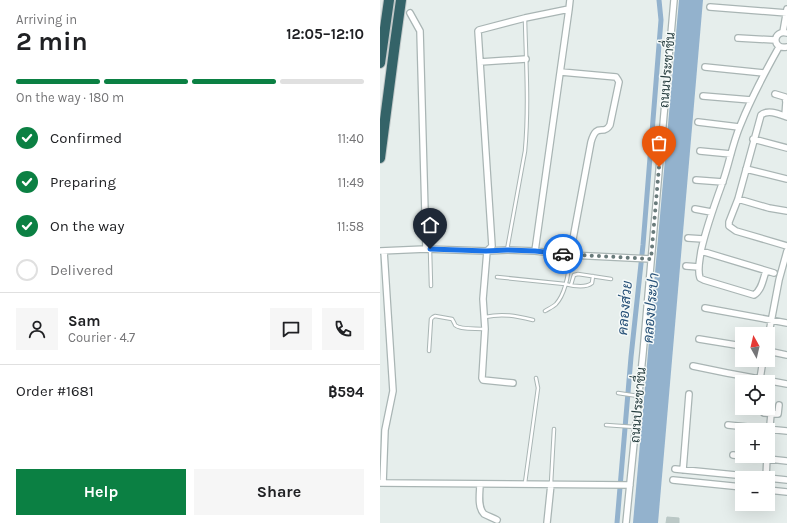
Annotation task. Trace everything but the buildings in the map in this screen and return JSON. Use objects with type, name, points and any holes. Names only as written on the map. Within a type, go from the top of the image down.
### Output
[{"type":"highway","points":[[380,63],[388,0]]},
{"type":"highway","points":[[380,158],[401,0]]},
{"type":"street","points":[[535,251],[570,9],[570,0]]},
{"type":"street","name":"ถนนประชาชื่น","points":[[626,523],[636,427],[645,259],[674,0]]},
{"type":"street","points":[[710,7],[787,13]]},
{"type":"street","points":[[513,383],[483,380],[482,378],[485,329],[483,299],[486,251],[492,246],[478,31],[525,18],[570,9]]},
{"type":"street","points":[[779,47],[776,44],[776,40],[778,34],[785,33],[787,9]]},
{"type":"street","points":[[410,13],[420,31],[428,249]]},
{"type":"street","points":[[738,38],[776,40]]},
{"type":"street","points":[[779,47],[787,47]]},
{"type":"street","points":[[766,271],[758,292],[754,295],[704,280],[700,278],[698,274],[703,239],[740,127],[764,73],[779,47]]},
{"type":"street","points":[[480,62],[526,59]]},
{"type":"street","points":[[705,67],[764,73]]},
{"type":"street","points":[[560,72],[616,77],[619,82],[610,125],[605,130],[597,130],[594,132],[592,137],[570,255]]},
{"type":"street","points":[[775,94],[785,97],[786,116],[767,111],[761,114],[738,199],[729,222],[729,226],[736,231],[787,246]]},
{"type":"street","points":[[703,96],[751,100]]},
{"type":"street","points":[[698,122],[740,127]]},
{"type":"street","points":[[753,139],[787,148]]},
{"type":"street","points":[[700,151],[731,154]]},
{"type":"street","points":[[746,169],[787,179]]},
{"type":"street","points":[[696,180],[723,182]]},
{"type":"street","points":[[738,199],[769,208],[787,211]]},
{"type":"street","points":[[695,209],[711,212]]},
{"type":"street","points":[[688,238],[703,239]]},
{"type":"street","points":[[630,485],[382,483],[385,430],[394,392],[382,251],[428,249],[486,251],[507,250],[645,259]]},
{"type":"street","points":[[701,251],[774,273]]},
{"type":"street","points":[[770,327],[787,251]]},
{"type":"street","points":[[686,266],[699,267]]},
{"type":"street","points":[[780,280],[787,282]]},
{"type":"street","points":[[705,308],[787,323]]},
{"type":"street","points":[[699,339],[735,345]]},
{"type":"street","points":[[775,352],[787,355]]},
{"type":"street","points":[[693,366],[738,375]]},
{"type":"street","points":[[775,382],[787,384]]},
{"type":"street","points":[[683,470],[689,394]]},
{"type":"street","points":[[775,414],[778,414],[779,405]]},
{"type":"street","points":[[728,425],[735,426]]},
{"type":"street","points":[[775,430],[787,431]]},
{"type":"street","points":[[775,458],[787,460]]},
{"type":"street","points":[[676,469],[735,475]]},
{"type":"street","points":[[713,484],[714,473]]},
{"type":"street","points":[[775,479],[787,480]]},
{"type":"street","points":[[673,480],[735,486]]},
{"type":"street","points":[[480,484],[480,503],[482,510],[485,514],[497,520]]},
{"type":"street","points":[[547,523],[551,484]]},
{"type":"street","points":[[775,491],[787,492]]},
{"type":"lane","points":[[507,250],[525,151],[527,108],[525,18]]},
{"type":"lane","points":[[428,249],[431,286]]},
{"type":"lane","points":[[545,311],[555,305],[563,291],[568,272],[570,255]]},
{"type":"lane","points":[[570,285],[574,275],[611,279]]},
{"type":"lane","points":[[497,277],[588,286],[592,283],[594,276]]},
{"type":"lane","points":[[485,317],[494,315],[508,315],[533,320]]},
{"type":"lane","points":[[429,351],[431,319],[435,316],[452,319],[458,326],[485,329]]},
{"type":"lane","points":[[525,484],[538,388],[536,378]]},
{"type":"lane","points":[[618,393],[638,396]]},
{"type":"lane","points":[[606,425],[636,427]]},
{"type":"lane","points":[[551,484],[554,429]]},
{"type":"water","points":[[679,0],[703,0],[658,523],[633,523]]},
{"type":"waterway","name":"คลองส่วย","points":[[617,523],[631,357],[643,245],[661,20],[659,0]]},
{"type":"way so far","points":[[563,254],[651,259],[659,167]]},
{"type":"route","points":[[430,249],[535,251],[563,254]]},
{"type":"water label","name":"คลองประปา","points":[[651,308]]}]
